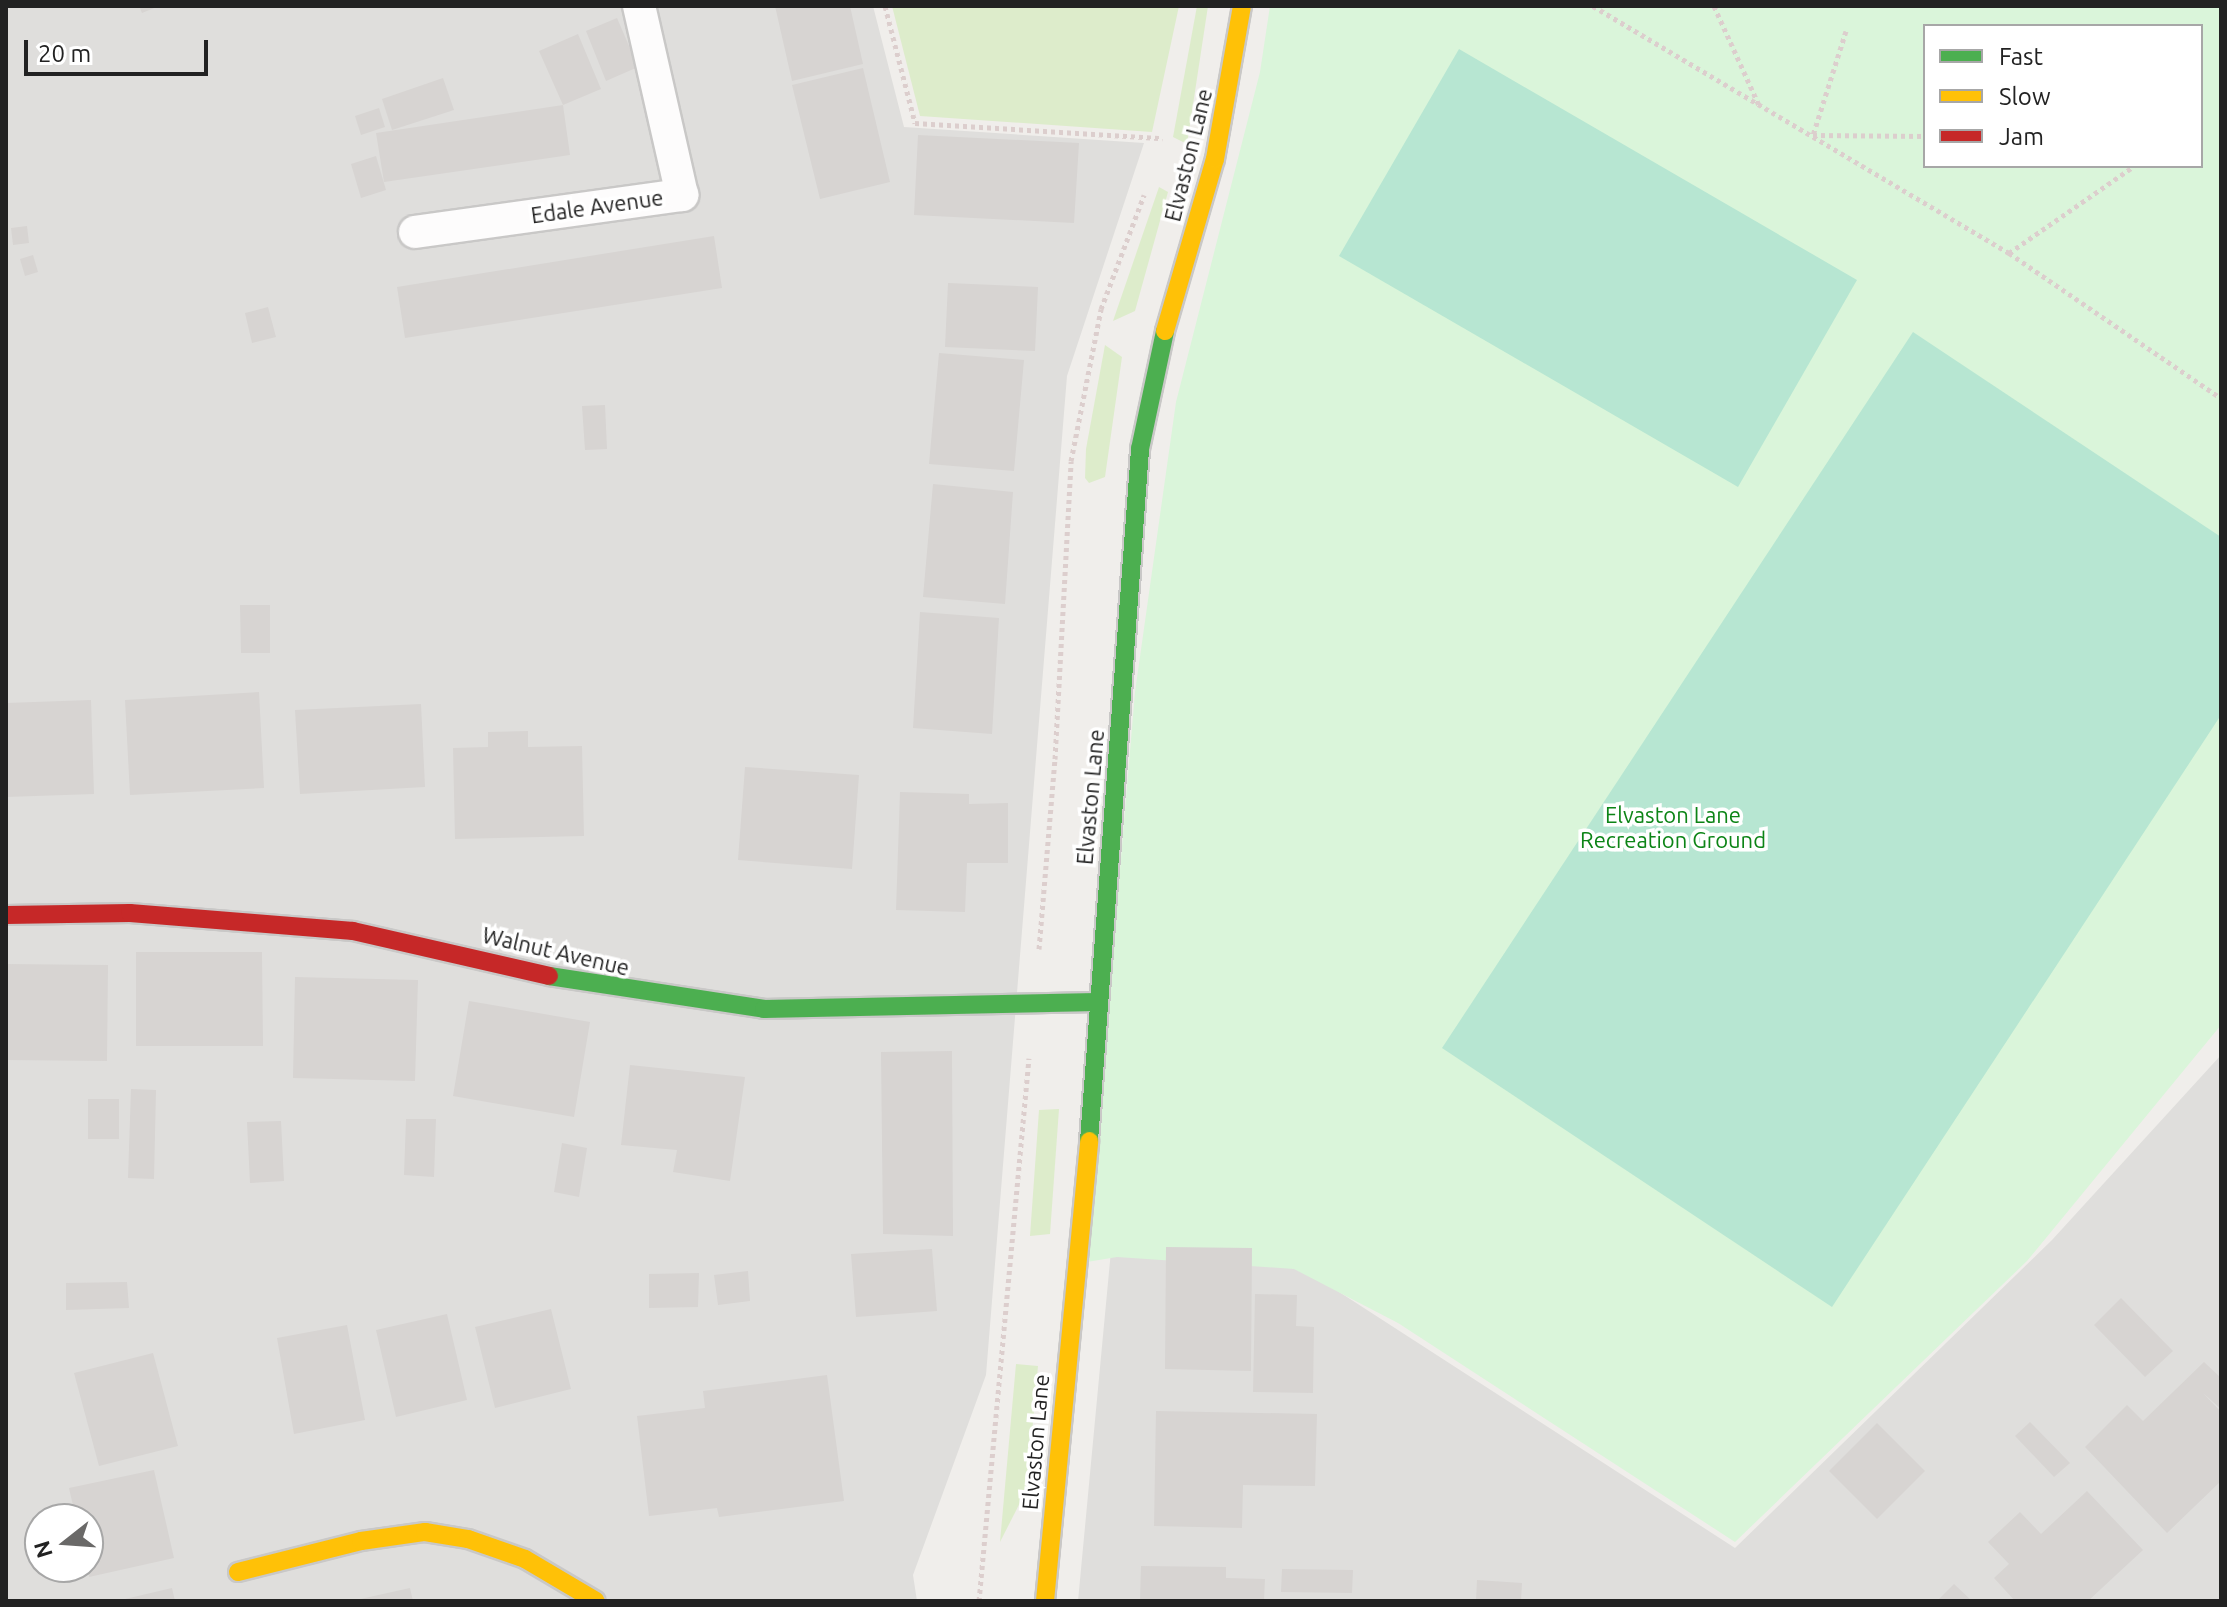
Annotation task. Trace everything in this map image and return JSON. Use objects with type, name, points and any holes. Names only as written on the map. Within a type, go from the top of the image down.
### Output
[{"type":"street","name":"Elvaston Lane","points":[[1045,1601],[1097,1002],[1140,449],[1161,346],[1215,159],[1242,6]]},
{"type":"street","name":"Walnut Avenue","points":[[6,915],[130,913],[353,931],[578,983],[764,1009],[1097,1002]]},
{"type":"street","points":[[238,1572],[361,1541],[425,1532],[468,1539],[525,1559],[596,1601]]},
{"type":"lane","name":"Edale Avenue","points":[[415,232],[682,195],[639,6]]},
{"type":"path","points":[[885,6],[915,123],[1162,141],[1165,125]]},
{"type":"path","points":[[1593,6],[2009,253],[2221,398]]},
{"type":"path","points":[[1714,6],[1760,106]]},
{"type":"path","points":[[1813,135],[1846,31]]},
{"type":"path","points":[[1813,135],[1923,136]]},
{"type":"path","points":[[2009,253],[2131,168]]},
{"type":"shaded area","points":[[6,6],[873,6],[904,127],[1144,143],[1067,376],[986,1375],[913,1575],[917,1601],[6,1601]]},
{"type":"shaded area","points":[[2221,1055],[2221,1601],[1078,1601],[1112,1240],[1299,1266],[1735,1548],[2052,1240]]},
{"type":"green space","points":[[892,6],[1179,6],[1152,132],[920,116]]},
{"type":"green space","points":[[1197,6],[1208,6],[1187,144],[1173,137]]},
{"type":"green space","name":"Elvaston Lane Recreation Ground","points":[[1270,6],[2221,6],[2221,1025],[2027,1261],[1735,1542],[1398,1323],[1294,1269],[1117,1257],[1087,1262],[1135,692],[1176,402],[1260,72]]},
{"type":"green space","points":[[1459,49],[1857,280],[1738,487],[1339,256]]},
{"type":"green space","points":[[1159,187],[1168,192],[1135,311],[1113,321]]},
{"type":"green space","points":[[1913,332],[2221,537],[2221,715],[1832,1307],[1442,1048]]},
{"type":"green space","points":[[1105,345],[1122,357],[1105,477],[1089,483],[1085,478],[1086,449]]},
{"type":"green space","points":[[1059,1109],[1050,1234],[1030,1236],[1039,1110]]},
{"type":"green space","points":[[1016,1364],[1038,1366],[1027,1489],[1000,1542]]},
{"type":"building","points":[[139,6],[159,6],[142,13]]},
{"type":"building","points":[[775,6],[850,6],[863,64],[792,81]]},
{"type":"building","points":[[617,18],[638,67],[606,81],[586,31]]},
{"type":"building","points":[[578,34],[601,89],[563,105],[539,51]]},
{"type":"building","points":[[863,68],[890,182],[820,199],[792,85]]},
{"type":"building","points":[[443,78],[454,110],[392,130],[382,99]]},
{"type":"building","points":[[563,105],[570,155],[384,182],[376,133]]},
{"type":"building","points":[[379,108],[385,127],[361,135],[355,116]]},
{"type":"building","points":[[918,135],[1079,143],[1074,223],[914,215]]},
{"type":"building","points":[[376,156],[386,190],[361,198],[351,164]]},
{"type":"building","points":[[27,226],[29,243],[13,245],[11,228]]},
{"type":"building","points":[[714,236],[722,288],[405,338],[397,287]]},
{"type":"building","points":[[33,255],[38,272],[25,276],[20,259]]},
{"type":"building","points":[[948,283],[1038,287],[1035,351],[945,347]]},
{"type":"building","points":[[268,307],[276,337],[252,343],[245,313]]},
{"type":"building","points":[[939,353],[1024,360],[1014,471],[929,464]]},
{"type":"building","points":[[605,405],[607,449],[585,450],[582,406]]},
{"type":"building","points":[[933,484],[1013,492],[1005,604],[923,597]]},
{"type":"building","points":[[240,605],[270,605],[270,653],[241,653]]},
{"type":"building","points":[[920,612],[999,618],[992,734],[913,728]]},
{"type":"building","points":[[259,692],[264,788],[130,795],[125,700]]},
{"type":"building","points":[[91,700],[94,794],[6,797],[6,703]]},
{"type":"building","points":[[421,704],[425,787],[300,794],[295,710]]},
{"type":"building","points":[[528,731],[528,747],[582,746],[584,836],[455,839],[453,748],[488,747],[488,732]]},
{"type":"building","points":[[745,767],[859,775],[852,869],[738,860]]},
{"type":"building","points":[[900,792],[969,794],[969,804],[1008,803],[1008,863],[967,863],[965,912],[896,910]]},
{"type":"building","points":[[136,952],[262,952],[263,1046],[136,1046]]},
{"type":"building","points":[[6,964],[108,965],[107,1061],[6,1060]]},
{"type":"building","points":[[295,977],[418,980],[415,1081],[293,1078]]},
{"type":"building","points":[[469,1001],[590,1022],[574,1117],[453,1096]]},
{"type":"building","points":[[952,1051],[953,1236],[883,1234],[881,1052]]},
{"type":"building","points":[[630,1065],[745,1077],[730,1181],[673,1172],[677,1150],[621,1145]]},
{"type":"building","points":[[131,1089],[156,1090],[154,1179],[128,1178]]},
{"type":"building","points":[[88,1099],[119,1099],[119,1139],[88,1139]]},
{"type":"building","points":[[406,1119],[436,1119],[434,1177],[404,1175]]},
{"type":"building","points":[[281,1121],[284,1181],[250,1183],[247,1122]]},
{"type":"building","points":[[562,1143],[587,1148],[579,1197],[554,1192]]},
{"type":"building","points":[[1166,1247],[1252,1248],[1251,1371],[1165,1369]]},
{"type":"building","points":[[932,1249],[937,1311],[856,1317],[851,1254]]},
{"type":"building","points":[[748,1271],[750,1301],[718,1305],[714,1275]]},
{"type":"building","points":[[699,1273],[698,1307],[649,1308],[649,1274]]},
{"type":"building","points":[[127,1282],[129,1308],[66,1310],[66,1283]]},
{"type":"building","points":[[1255,1294],[1297,1295],[1296,1326],[1314,1327],[1313,1393],[1253,1392]]},
{"type":"building","points":[[2121,1298],[2173,1351],[2145,1377],[2094,1325]]},
{"type":"building","points":[[551,1309],[571,1389],[495,1408],[475,1327]]},
{"type":"building","points":[[447,1314],[467,1400],[396,1417],[376,1330]]},
{"type":"building","points":[[347,1325],[365,1420],[294,1434],[277,1338]]},
{"type":"building","points":[[153,1353],[178,1446],[99,1466],[74,1373]]},
{"type":"building","points":[[2204,1362],[2221,1378],[2221,1409],[2203,1393],[2221,1412],[2221,1481],[2167,1533],[2085,1447],[2127,1405],[2143,1421]]},
{"type":"building","points":[[827,1375],[844,1501],[719,1517],[717,1508],[649,1516],[637,1416],[705,1408],[703,1391]]},
{"type":"building","points":[[1156,1411],[1317,1414],[1315,1486],[1243,1485],[1242,1528],[1154,1526]]},
{"type":"building","points":[[2030,1422],[2070,1463],[2054,1477],[2015,1436]]},
{"type":"building","points":[[1877,1423],[1925,1471],[1877,1519],[1829,1471]]},
{"type":"building","points":[[154,1470],[174,1558],[104,1574],[104,1503],[72,1503],[69,1488]]},
{"type":"building","points":[[2087,1491],[2143,1550],[2088,1601],[2015,1601],[1994,1578],[2009,1564],[1988,1542],[2020,1512],[2041,1534]]},
{"type":"building","points":[[1141,1566],[1226,1567],[1226,1578],[1265,1579],[1264,1601],[1140,1601]]},
{"type":"building","points":[[1282,1569],[1353,1570],[1352,1593],[1281,1592]]},
{"type":"building","points":[[1477,1580],[1522,1583],[1521,1601],[1476,1601]]},
{"type":"building","points":[[1954,1584],[1972,1601],[1937,1601]]},
{"type":"building","points":[[172,1588],[175,1601],[121,1601],[121,1600]]},
{"type":"building","points":[[410,1588],[413,1601],[356,1601],[356,1600]]},
{"type":"traffic: fast","points":[[1089,1141],[1140,449],[1165,331]]},
{"type":"traffic: fast","points":[[549,976],[764,1009],[1097,1002]]},
{"type":"traffic: slow","points":[[1165,331],[1215,159],[1242,6]]},
{"type":"traffic: slow","points":[[1045,1601],[1089,1141]]},
{"type":"traffic: slow","points":[[238,1572],[361,1541],[425,1532],[468,1539],[525,1559],[596,1601]]},
{"type":"traffic: jam","points":[[6,915],[130,913],[353,931],[549,976]]}]
